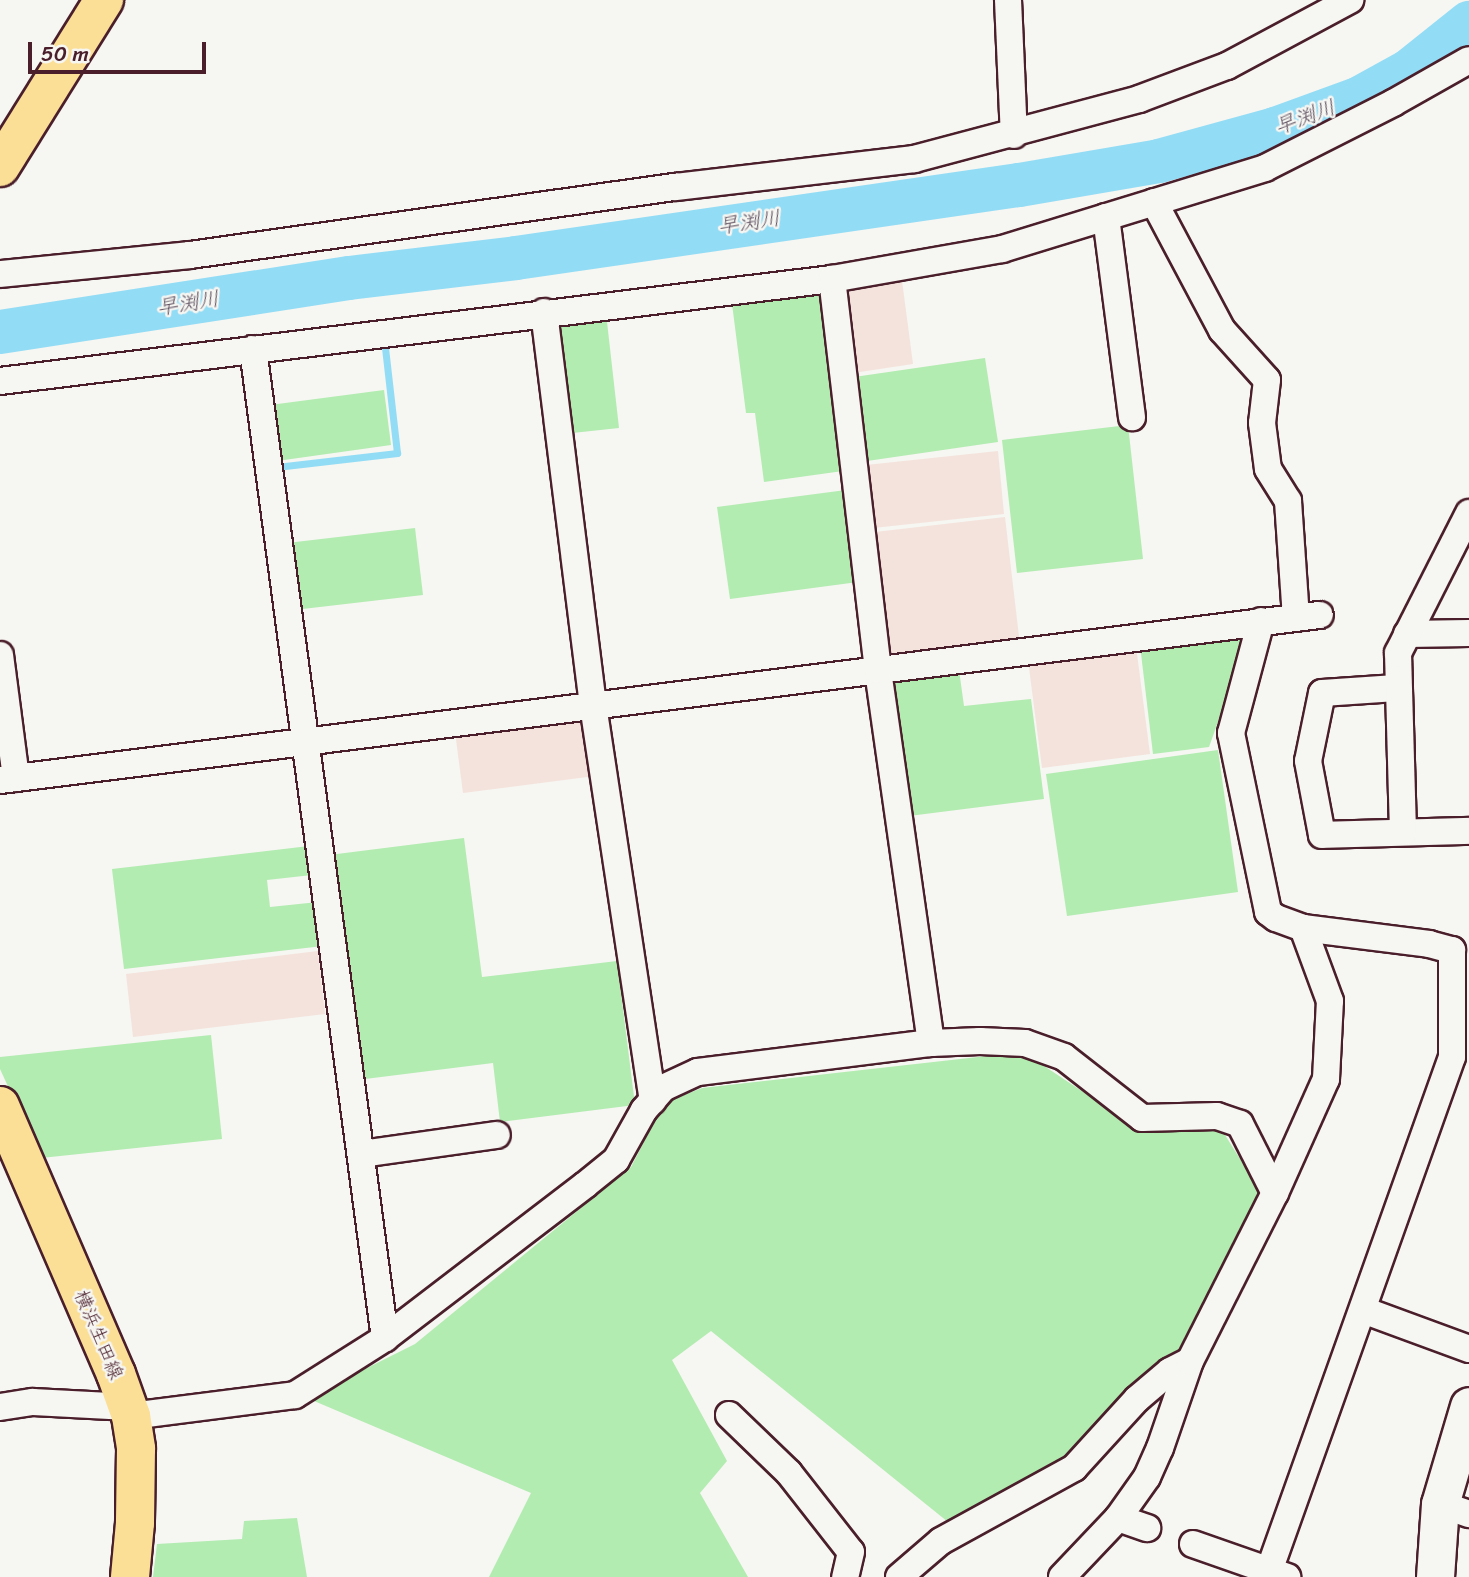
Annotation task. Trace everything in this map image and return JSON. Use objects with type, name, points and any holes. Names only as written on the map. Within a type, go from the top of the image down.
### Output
[{"type":"main road","points":[[3,158],[104,0]]},
{"type":"main road","name":"横浜生田線","points":[[0,1107],[130,1411],[136,1449],[135,1524],[130,1577]]},
{"type":"street","points":[[1008,0],[1014,135]]},
{"type":"street","points":[[0,274],[190,256],[676,187],[914,159],[1014,135],[1139,99],[1227,66],[1350,0]]},
{"type":"street","points":[[0,381],[544,312],[832,279],[1002,249],[1265,168],[1393,103],[1469,60]]},
{"type":"street","points":[[0,655],[8,779],[1308,617],[1288,501],[1268,469],[1262,423],[1267,380],[1222,331],[1154,202]]},
{"type":"street","points":[[1105,217],[1132,417]]},
{"type":"street","points":[[832,279],[878,670],[931,1043]]},
{"type":"street","points":[[544,312],[593,705],[653,1100]]},
{"type":"street","points":[[253,349],[385,1338]]},
{"type":"street","points":[[1402,832],[1396,688],[1398,653],[1469,513]]},
{"type":"street","points":[[1193,1544],[1278,1574],[1363,1310],[1452,1057],[1452,950],[1429,944],[1303,928],[1276,918],[1268,912],[1231,733],[1261,621]]},
{"type":"street","points":[[1407,634],[1469,634]]},
{"type":"street","points":[[1396,688],[1322,693],[1308,761],[1322,835],[1469,831]]},
{"type":"street","points":[[1062,1577],[1118,1518],[1147,1477],[1160,1448],[1190,1361],[1275,1193],[1326,1079],[1331,1001],[1303,928]]},
{"type":"street","points":[[0,1407],[33,1402],[130,1411],[295,1395],[385,1338],[616,1160],[644,1110],[663,1088],[698,1072],[931,1043],[1025,1043],[1064,1057],[1142,1118],[1217,1116],[1240,1124],[1275,1193]]},
{"type":"street","points":[[361,1153],[497,1135]]},
{"type":"street","points":[[1363,1310],[1469,1349]]},
{"type":"street","points":[[899,1577],[941,1541],[1074,1468],[1137,1399],[1170,1371],[1190,1361]]},
{"type":"street","points":[[1436,1577],[1454,1509],[1469,1406]]},
{"type":"street","points":[[729,1415],[789,1473],[851,1552],[845,1577]]},
{"type":"street","points":[[1118,1518],[1147,1528]]},
{"type":"shaded area","points":[[901,273],[913,364],[853,373],[840,282]]},
{"type":"shaded area","points":[[998,451],[1004,514],[873,528],[866,465]]},
{"type":"shaded area","points":[[1005,517],[1020,645],[889,660],[875,532]]},
{"type":"shaded area","points":[[1136,646],[1150,754],[1042,768],[1028,660]]},
{"type":"shaded area","points":[[587,716],[595,776],[463,793],[455,732]]},
{"type":"shaded area","points":[[318,951],[325,1014],[133,1037],[126,974]]},
{"type":"green space","points":[[826,284],[850,470],[764,482],[755,413],[746,413],[731,296]]},
{"type":"green space","points":[[606,313],[619,428],[563,434],[550,319]]},
{"type":"green space","points":[[985,358],[998,442],[867,461],[854,377]]},
{"type":"green space","points":[[384,390],[391,445],[277,461],[270,405]]},
{"type":"green space","points":[[1128,425],[1143,559],[1017,573],[1002,440]]},
{"type":"green space","points":[[846,490],[858,582],[730,599],[717,507]]},
{"type":"green space","points":[[415,528],[423,595],[294,610],[287,543]]},
{"type":"green space","points":[[1250,632],[1209,747],[1153,754],[1140,645]]},
{"type":"green space","points":[[959,670],[964,706],[1031,699],[1044,799],[909,816],[893,678]]},
{"type":"green space","points":[[1218,750],[1238,892],[1067,916],[1046,774]]},
{"type":"green space","points":[[464,838],[482,977],[617,961],[635,1105],[500,1122],[493,1063],[357,1080],[329,855]]},
{"type":"green space","points":[[309,846],[312,875],[267,880],[270,907],[318,902],[323,946],[124,969],[112,869]]},
{"type":"green space","points":[[211,1035],[222,1139],[41,1158],[0,1069],[0,1057]]},
{"type":"green space","points":[[1023,1052],[1133,1125],[1220,1127],[1262,1194],[1182,1349],[1069,1462],[953,1526],[711,1331],[672,1360],[727,1461],[700,1493],[748,1577],[489,1577],[531,1493],[307,1398],[415,1344],[631,1167],[664,1103],[702,1088]]},
{"type":"green space","points":[[297,1518],[307,1577],[153,1577],[157,1544],[242,1539],[244,1521]]},
{"type":"waterway","name":"早渕川","points":[[0,332],[349,278],[516,258],[1019,185],[1159,161],[1275,129],[1358,99],[1409,71],[1469,23]]},
{"type":"waterway","points":[[285,466],[397,453],[385,348]]}]
